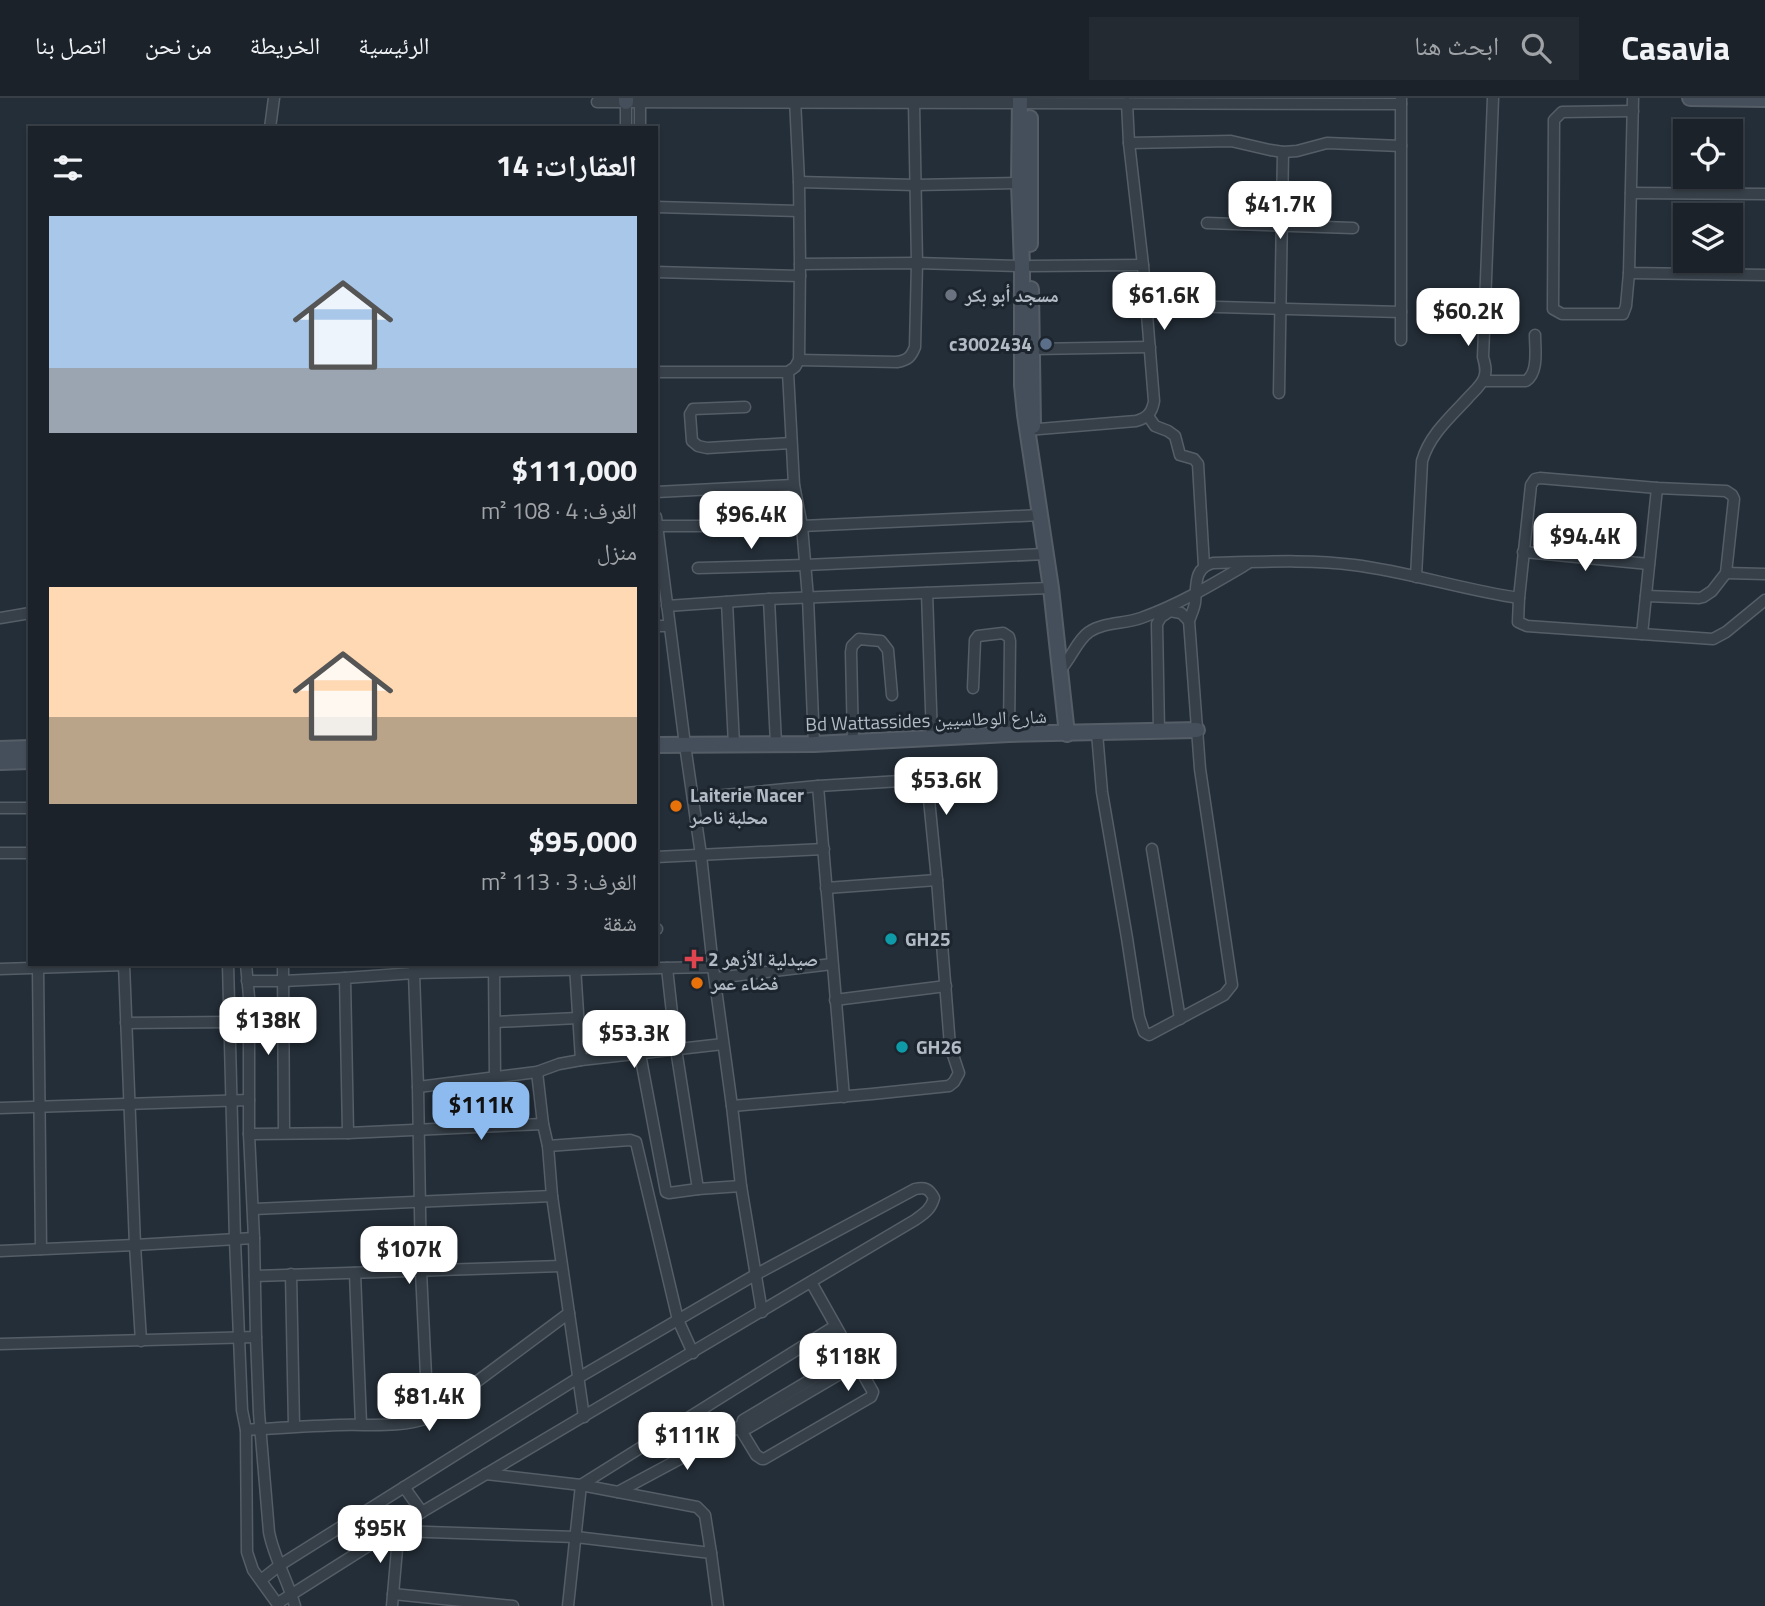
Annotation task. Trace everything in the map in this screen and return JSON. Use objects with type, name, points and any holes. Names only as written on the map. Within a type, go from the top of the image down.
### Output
[{"type":"street","points":[[270,126],[274,98]]},
{"type":"street","points":[[1416,577],[1422,461],[1425,450],[1434,435],[1483,381],[1486,369],[1483,357],[1493,98]]},
{"type":"street","points":[[1633,98],[1633,111],[1629,272],[1626,306],[1623,314],[1562,314],[1553,309],[1554,120],[1562,112],[1633,111]]},
{"type":"street","points":[[1690,98],[1765,99]]},
{"type":"street","points":[[658,372],[788,372],[799,360],[799,182],[795,100]]},
{"type":"street","points":[[1025,100],[1019,183],[1032,349],[1030,435]]},
{"type":"street","points":[[1025,100],[1026,266],[1022,385],[1051,589],[1067,734]]},
{"type":"street","points":[[626,126],[630,101]]},
{"type":"street","points":[[630,101],[638,126]]},
{"type":"street","points":[[597,102],[1401,101],[1401,340]]},
{"type":"street","points":[[799,360],[897,362],[909,358],[915,347],[917,262],[914,103]]},
{"type":"street","points":[[1030,435],[1136,421],[1148,416],[1152,409],[1154,401],[1150,347],[1127,103]]},
{"type":"street","points":[[1129,143],[1231,141],[1283,152],[1323,143],[1401,146]]},
{"type":"street","points":[[1279,393],[1283,152]]},
{"type":"street","points":[[799,182],[915,185],[1019,183]]},
{"type":"street","points":[[1631,193],[1765,194]]},
{"type":"street","points":[[658,207],[799,211]]},
{"type":"street","points":[[1207,223],[1353,228]]},
{"type":"street","points":[[800,264],[917,262],[1026,266],[1143,265]]},
{"type":"street","points":[[658,272],[800,276]]},
{"type":"street","points":[[1629,272],[1765,275]]},
{"type":"street","points":[[1146,305],[1401,312]]},
{"type":"street","points":[[1483,381],[1526,381],[1531,378],[1535,369],[1535,335]]},
{"type":"street","points":[[1032,349],[1150,347]]},
{"type":"street","points":[[788,372],[790,443],[802,526],[808,598],[814,744]]},
{"type":"street","points":[[745,407],[693,409],[690,414],[692,441],[707,448],[790,443]]},
{"type":"street","points":[[1097,733],[1102,792],[1141,1027],[1147,1035],[1153,1035],[1224,995],[1231,989],[1233,981],[1200,769],[1189,621],[1195,605],[1197,577],[1204,566],[1202,504],[1197,461],[1180,455],[1175,436],[1155,426],[1148,416]]},
{"type":"street","points":[[1646,596],[1703,597],[1713,591],[1726,573],[1734,499],[1732,495],[1726,491],[1535,479],[1531,485],[1523,552],[1518,622],[1524,625],[1713,639],[1727,632],[1765,600]]},
{"type":"street","points":[[658,492],[794,485]]},
{"type":"street","points":[[1642,634],[1657,488]]},
{"type":"street","points":[[658,521],[802,526],[1041,515]]},
{"type":"street","points":[[658,541],[660,580],[667,606],[701,855],[741,1186],[762,1312]]},
{"type":"street","points":[[1523,552],[1649,564]]},
{"type":"street","points":[[698,568],[1046,554]]},
{"type":"street","points":[[1204,566],[1213,563],[1250,562],[1352,564],[1488,594],[1519,598]]},
{"type":"street","points":[[1060,670],[1068,663],[1080,640],[1091,630],[1142,618],[1195,594],[1250,562]]},
{"type":"street","points":[[1726,573],[1765,574]]},
{"type":"street","points":[[667,606],[769,599],[1051,589]]},
{"type":"street","points":[[927,593],[932,737]]},
{"type":"street","points":[[769,599],[776,744]]},
{"type":"street","points":[[727,602],[734,745]]},
{"type":"street","points":[[1159,731],[1157,624],[1164,615],[1174,610],[1189,621]]},
{"type":"street","points":[[0,618],[28,612]]},
{"type":"street","points":[[658,626],[669,626]]},
{"type":"street","points":[[973,688],[975,640],[978,636],[1003,633],[1010,641],[1009,734]]},
{"type":"street","points":[[853,741],[851,652],[859,639],[871,639],[885,644],[888,650],[892,695]]},
{"type":"street","name":"Bd Wattassides شارع الوطاسيين","points":[[658,745],[814,744],[1009,734],[1197,730]]},
{"type":"street","points":[[0,749],[28,748]]},
{"type":"street","points":[[0,762],[28,761]]},
{"type":"street","points":[[693,798],[917,780],[924,782],[928,789],[950,1046],[958,1073],[954,1082],[949,1086],[733,1106]]},
{"type":"street","points":[[818,786],[844,1097]]},
{"type":"street","points":[[0,808],[28,808]]},
{"type":"street","points":[[658,857],[824,849]]},
{"type":"street","points":[[1152,849],[1181,1019]]},
{"type":"street","points":[[0,853],[28,853]]},
{"type":"street","points":[[826,888],[937,880]]},
{"type":"street","points":[[716,978],[832,964]]},
{"type":"street","points":[[0,969],[62,966]]},
{"type":"street","points":[[124,966],[141,1341]]},
{"type":"street","points":[[228,966],[235,1240],[242,1410],[246,1430],[247,1552],[253,1570],[279,1605],[422,1512],[927,1212],[934,1198],[931,1192],[923,1187],[915,1189],[755,1275],[578,1378],[280,1564],[261,1580]]},
{"type":"street","points":[[246,966],[259,1416],[269,1532],[295,1606]]},
{"type":"street","points":[[283,966],[284,1133]]},
{"type":"street","points":[[575,967],[581,1059]]},
{"type":"street","points":[[247,981],[345,978],[414,968],[713,967]]},
{"type":"street","points":[[38,968],[41,1249]]},
{"type":"street","points":[[414,968],[421,1271],[428,1418]]},
{"type":"street","points":[[494,968],[495,1077]]},
{"type":"street","points":[[667,968],[676,1049],[698,1189]]},
{"type":"street","points":[[345,978],[348,1133]]},
{"type":"street","points":[[835,1000],[946,986]]},
{"type":"street","points":[[495,1022],[578,1018]]},
{"type":"street","points":[[126,1023],[230,1022]]},
{"type":"street","points":[[418,1087],[537,1072],[581,1059],[723,1044]]},
{"type":"street","points":[[640,1054],[666,1192],[741,1186]]},
{"type":"street","points":[[537,1072],[561,1266],[584,1417]]},
{"type":"street","points":[[0,1108],[249,1100]]},
{"type":"street","points":[[249,1134],[348,1133],[543,1124]]},
{"type":"street","points":[[548,1146],[630,1140],[636,1143],[678,1320],[693,1353]]},
{"type":"street","points":[[253,1209],[552,1196]]},
{"type":"street","points":[[0,1251],[254,1238]]},
{"type":"street","points":[[255,1276],[561,1266]]},
{"type":"street","points":[[355,1273],[361,1424]]},
{"type":"street","points":[[291,1275],[293,1426]]},
{"type":"street","points":[[740,1426],[756,1455],[764,1459],[871,1397],[873,1392],[811,1282]]},
{"type":"street","points":[[246,1430],[415,1422],[428,1418],[569,1313]]},
{"type":"street","points":[[581,1485],[835,1325]]},
{"type":"street","points":[[0,1344],[256,1337]]},
{"type":"street","points":[[618,1492],[740,1426],[743,1420],[855,1359]]},
{"type":"street","points":[[486,1474],[581,1485],[701,1509],[705,1515],[718,1606]]},
{"type":"street","points":[[568,1606],[581,1485]]},
{"type":"street","points":[[404,1486],[422,1512]]},
{"type":"street","points":[[399,1528],[576,1537],[711,1553]]},
{"type":"street","points":[[392,1606],[399,1528]]},
{"type":"street","points":[[393,1594],[513,1606]]},
{"type":"place","name":"مسجد أبو بكر","points":[[951,295]]},
{"type":"place","name":"c3002434","points":[[1046,344]]},
{"type":"place","name":"Laiterie Nacer محلبة ناصر","points":[[676,806]]},
{"type":"place","name":"GH25","points":[[891,939]]},
{"type":"place","name":"صيدلية الأزهر 2","points":[[694,959]]},
{"type":"place","name":"فضاء عمر","points":[[697,983]]},
{"type":"place","name":"GH26","points":[[902,1047]]}]
